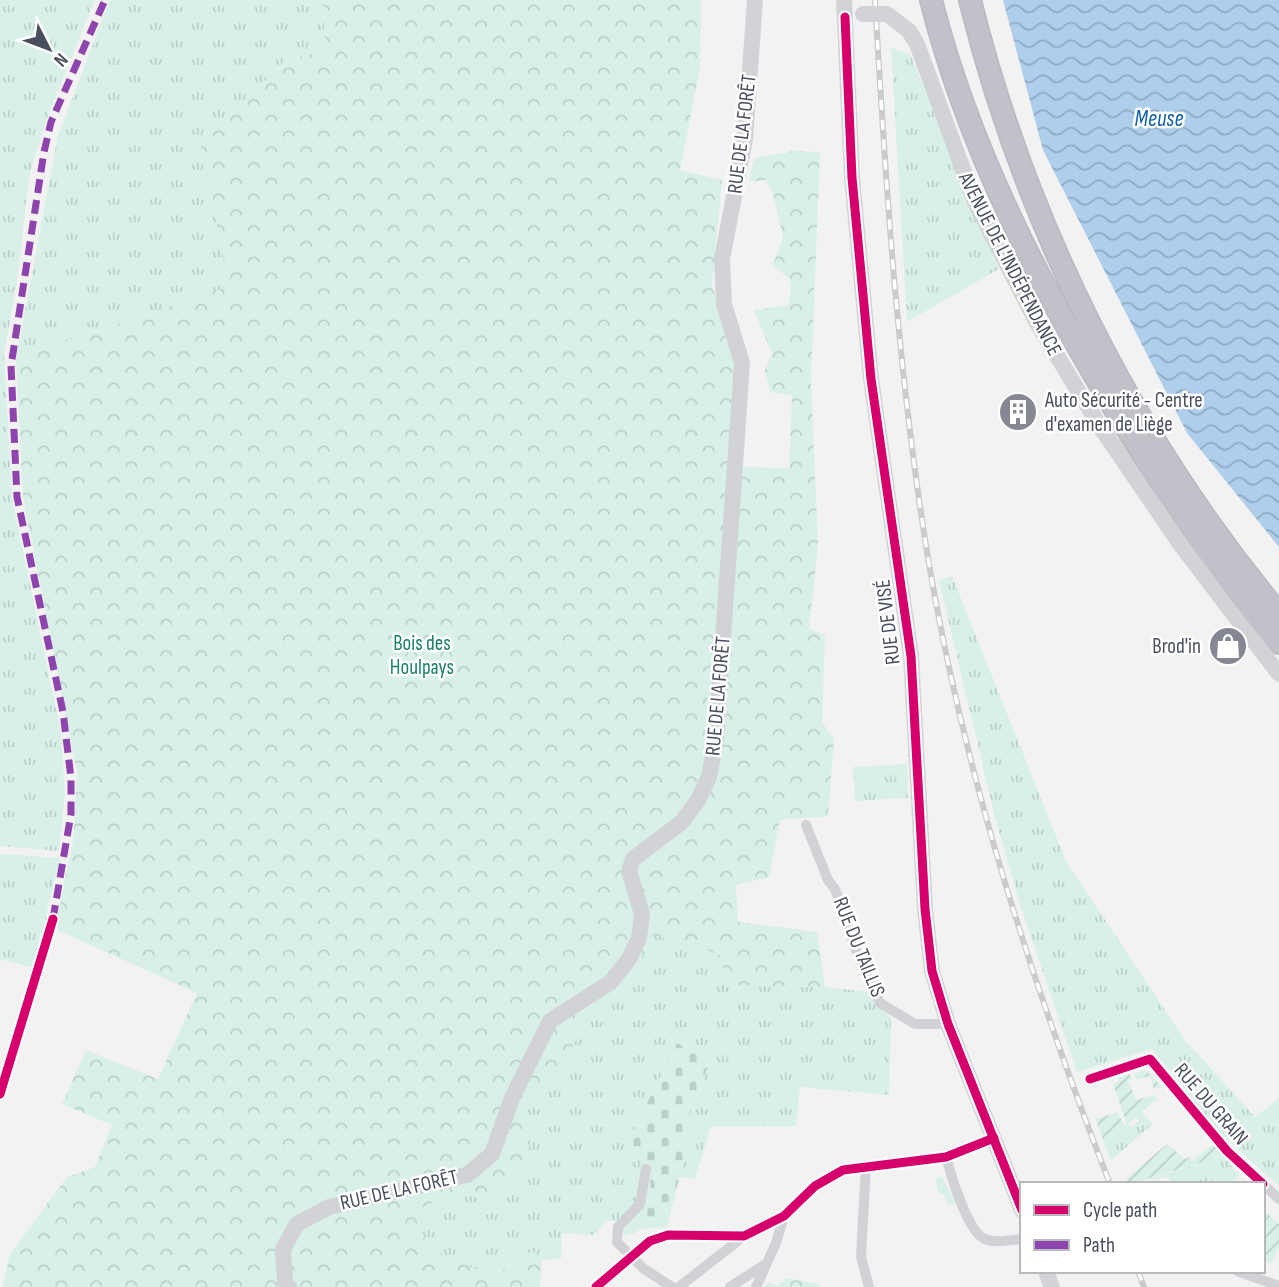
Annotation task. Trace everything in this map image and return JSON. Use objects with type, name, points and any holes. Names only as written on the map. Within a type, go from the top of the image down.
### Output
[{"type":"highway","points":[[931,0],[971,132],[1021,244],[1057,312],[1178,508],[1279,643]]},
{"type":"highway","points":[[970,0],[1005,121],[1048,233],[1114,371],[1193,498],[1279,614]]},
{"type":"main road","name":"RUE DE LA FORÊT","points":[[289,1287],[285,1282],[283,1249],[297,1224],[329,1207],[467,1175],[492,1154],[512,1098],[550,1021],[611,982],[634,949],[642,914],[629,871],[633,859],[682,822],[709,777],[716,740],[742,363],[724,304],[722,259],[745,139],[755,0]]},
{"type":"main road","name":"RUE DE VISÉ","points":[[844,0],[852,178],[871,379],[911,656],[925,909],[932,971],[948,1024],[1020,1205]]},
{"type":"main road","name":"AVENUE DE L'INDÉPENDANCE","points":[[845,17],[887,14],[909,31],[917,44],[975,202],[1037,323],[1099,425],[1180,544],[1279,674]]},
{"type":"street","name":"RUE DU TAILLIS","points":[[806,825],[880,1003],[915,1024],[948,1024]]},
{"type":"street","points":[[0,1094],[53,919]]},
{"type":"street","name":"RUE DU GRAIN","points":[[1090,1079],[1150,1059],[1227,1151],[1261,1182]]},
{"type":"street","points":[[680,1287],[744,1236],[784,1216],[831,1175],[866,1165],[946,1157],[994,1138]]},
{"type":"street","points":[[946,1157],[967,1214],[980,1237],[987,1240],[1020,1239]]},
{"type":"street","points":[[865,1284],[861,1257],[866,1165]]},
{"type":"street","points":[[646,1169],[640,1204],[615,1234],[617,1242],[630,1256],[671,1287]]},
{"type":"street","name":"RUE DU GRAIN","points":[[1265,1186],[1279,1199]]},
{"type":"street","points":[[756,1287],[784,1216]]},
{"type":"street","points":[[596,1287],[650,1241],[668,1235],[744,1236]]},
{"type":"street","points":[[730,1287],[766,1263]]},
{"type":"street","points":[[1243,1273],[1279,1286]]},
{"type":"green space","points":[[0,0],[95,0],[47,118],[29,176],[18,276],[4,354],[12,499],[61,732],[65,794],[59,851],[0,846]]},
{"type":"green space","points":[[110,0],[321,0],[324,8],[325,51],[286,60],[200,143],[230,286],[16,358],[58,135]]},
{"type":"green space","name":"Bois des Houlpays","points":[[321,0],[701,0],[700,68],[680,170],[722,180],[712,285],[736,366],[729,467],[789,468],[792,396],[770,392],[765,370],[772,354],[754,310],[789,305],[791,280],[773,265],[783,237],[773,194],[766,180],[749,182],[754,158],[793,151],[820,152],[811,380],[818,546],[809,629],[825,635],[822,722],[834,739],[828,816],[780,820],[769,877],[736,885],[738,922],[817,932],[825,987],[722,985],[723,957],[697,945],[652,935],[637,967],[617,991],[567,1029],[576,1033],[577,1039],[539,1102],[524,1101],[520,1113],[530,1119],[531,1138],[526,1157],[516,1174],[491,1194],[482,1197],[463,1193],[450,1195],[416,1210],[419,1232],[435,1251],[479,1271],[497,1273],[533,1251],[542,1260],[540,1287],[2,1287],[10,1254],[67,1177],[95,1167],[112,1125],[62,1104],[86,1050],[158,1079],[197,993],[55,929],[73,841],[77,772],[23,498],[16,358],[229,286],[200,143],[286,60],[325,51],[324,8]]},
{"type":"green space","points":[[891,48],[910,54],[999,269],[907,322]]},
{"type":"green space","points":[[952,576],[1066,861],[1185,1040],[1255,1117],[1279,1098],[1279,1186],[1221,1134],[1152,1049],[1077,1072],[1020,905],[995,818],[939,580]]},
{"type":"green space","points":[[907,764],[908,798],[855,801],[853,767]]},
{"type":"green space","points":[[0,854],[60,858],[46,915],[50,916],[33,968],[0,959]]},
{"type":"green space","points":[[652,935],[697,945],[724,957],[722,985],[825,987],[870,992],[876,1005],[891,1017],[889,1095],[800,1087],[796,1126],[711,1126],[695,1179],[678,1177],[692,1125],[687,1122],[710,1061],[677,1043],[648,1170],[651,1187],[645,1214],[663,1220],[670,1216],[667,1227],[642,1229],[625,1236],[617,1221],[607,1221],[593,1235],[562,1233],[561,1259],[542,1260],[532,1251],[497,1273],[479,1271],[435,1251],[419,1232],[416,1210],[450,1195],[463,1193],[520,1113],[525,1101],[539,1101],[556,1071],[566,1029],[637,967]]},
{"type":"green space","points":[[677,1043],[710,1061],[687,1122],[692,1125],[670,1216],[652,1223],[645,1214],[651,1187],[648,1170],[643,1167],[629,1140]]},
{"type":"green space","points":[[1146,1070],[1162,1087],[1154,1089],[1150,1076],[1136,1080],[1134,1073]]},
{"type":"green space","points":[[1130,1074],[1132,1079],[1128,1081],[1136,1100],[1155,1095],[1157,1099],[1127,1125],[1113,1084],[1119,1082],[1118,1078]]},
{"type":"green space","points":[[1117,1112],[1125,1126],[1104,1143],[1096,1119]]},
{"type":"green space","points":[[1142,1112],[1153,1124],[1111,1160],[1104,1143],[1127,1124],[1131,1127],[1139,1121],[1136,1117]]},
{"type":"green space","points":[[1167,1144],[1185,1159],[1189,1157],[1193,1160],[1213,1144],[1223,1156],[1137,1182],[1128,1182],[1126,1179]]},
{"type":"green space","points":[[1223,1156],[1240,1176],[1230,1182],[1212,1182],[1210,1179],[1207,1182],[1170,1182],[1169,1177],[1143,1181]]},
{"type":"green space","points":[[942,1177],[956,1203],[948,1206],[944,1194],[939,1194],[935,1178]]},
{"type":"green space","points":[[1267,1213],[1279,1224],[1279,1246],[1271,1264],[1265,1262]]},
{"type":"green space","points":[[787,1278],[819,1284],[820,1287],[765,1287],[768,1283],[777,1286]]},
{"type":"water","name":"Meuse","points":[[1003,0],[1279,0],[1279,547],[1187,433],[1043,150]]},
{"type":"railway","points":[[875,0],[901,353],[918,494],[944,644],[982,801],[1004,878],[1054,1032],[1109,1182]]},
{"type":"railway","points":[[1139,1273],[1144,1287]]},
{"type":"marked path","points":[[53,919],[71,814],[71,778],[63,712],[17,497],[11,366],[51,122],[105,0]]},
{"type":"cycle path","points":[[845,17],[852,178],[871,379],[911,656],[925,909],[932,971],[948,1024],[1020,1205]]},
{"type":"cycle path","points":[[0,1094],[53,919]]},
{"type":"cycle path","points":[[1090,1079],[1150,1059],[1227,1151],[1261,1182]]},
{"type":"cycle path","points":[[596,1287],[650,1241],[668,1235],[744,1236],[784,1216],[815,1186],[843,1170],[946,1157],[994,1138]]},
{"type":"place","name":"Auto Sécurité - Centre d'examen de Liège","points":[[1018,412]]},
{"type":"place","name":"Brod'in","points":[[1228,646]]}]
